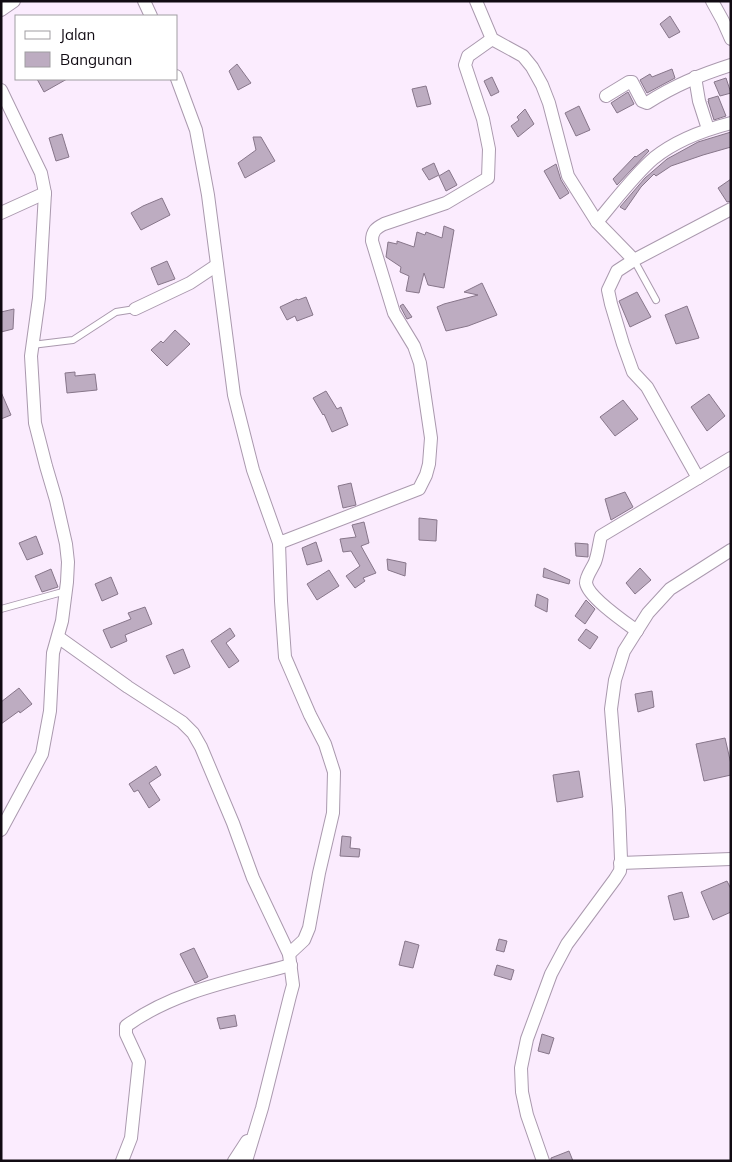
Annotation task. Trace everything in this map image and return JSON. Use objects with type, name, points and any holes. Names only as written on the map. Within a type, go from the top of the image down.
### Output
[{"type":"street","points":[[1,10],[14,1]]},
{"type":"street","points":[[144,1],[151,15]]},
{"type":"street","points":[[476,1],[492,39],[523,56],[532,67],[549,103],[568,176],[597,222],[634,260]]},
{"type":"street","points":[[712,1],[731,39]]},
{"type":"street","points":[[279,543],[420,489],[426,475],[431,452],[431,438],[420,363],[414,346],[394,313],[372,241],[372,235],[375,229],[384,224],[446,203],[488,178],[489,149],[483,119],[465,65],[468,56],[492,39]]},
{"type":"street","points":[[606,96],[632,82],[642,101],[647,103],[695,76],[731,65]]},
{"type":"street","points":[[695,76],[699,101],[708,130]]},
{"type":"street","points":[[122,1161],[131,1138],[139,1062],[126,1034],[126,1026],[142,1014],[177,998],[290,960],[304,940],[309,928],[319,873],[334,813],[334,772],[325,744],[310,715],[285,657],[279,543],[253,470],[234,395],[208,195],[196,130],[177,80]]},
{"type":"street","points":[[1,90],[41,173],[45,192],[39,298],[31,356],[35,423],[56,500],[68,562],[62,621],[53,653],[50,711],[42,754],[1,830]]},
{"type":"street","points":[[597,222],[654,158],[678,143],[708,130],[731,123]]},
{"type":"street","points":[[1,213],[45,192]]},
{"type":"street","points":[[698,478],[647,387],[633,372],[608,290],[617,271],[634,260],[731,209]]},
{"type":"street","points":[[135,309],[190,283],[217,265]]},
{"type":"street","points":[[637,631],[606,607],[590,592],[586,584],[588,574],[596,560],[601,536],[731,458]]},
{"type":"street","points":[[543,1161],[527,1115],[522,1092],[521,1068],[527,1039],[551,974],[576,931],[620,871],[619,809],[611,709],[615,680],[624,651],[648,613],[670,588],[731,550]]},
{"type":"street","points":[[58,637],[128,687],[182,722],[193,733],[201,747],[254,878],[290,960],[293,985],[246,1161]]},
{"type":"street","points":[[620,864],[731,859]]},
{"type":"street","points":[[234,1161],[256,1128]]},
{"type":"lane","points":[[634,260],[656,300]]},
{"type":"lane","points":[[32,345],[73,340],[116,312],[135,309]]},
{"type":"lane","points":[[1,609],[66,591]]},
{"type":"building","points":[[670,16],[680,32],[669,38],[660,24]]},
{"type":"building","points":[[237,64],[251,83],[238,90],[229,71]]},
{"type":"building","points":[[672,69],[675,78],[647,93],[640,80],[650,74],[652,77]]},
{"type":"building","points":[[492,77],[499,92],[491,96],[484,81]]},
{"type":"building","points":[[726,78],[731,93],[720,96],[714,82]]},
{"type":"building","points":[[38,80],[65,80],[44,92]]},
{"type":"building","points":[[426,86],[431,104],[417,107],[412,89]]},
{"type":"building","points":[[628,92],[634,104],[617,113],[611,103]]},
{"type":"building","points":[[718,96],[726,116],[714,120],[708,99]]},
{"type":"building","points":[[579,106],[590,130],[576,136],[565,113]]},
{"type":"building","points":[[525,109],[534,124],[518,137],[511,126],[519,120],[517,117]]},
{"type":"building","points":[[731,132],[731,147],[671,166],[656,176],[654,174],[641,187],[625,210],[620,207],[645,178],[667,159],[698,142]]},
{"type":"building","points":[[62,134],[69,157],[56,161],[49,138]]},
{"type":"building","points":[[253,137],[261,137],[275,161],[245,178],[238,163],[256,150]]},
{"type":"building","points":[[647,149],[649,151],[617,185],[613,179],[635,156]]},
{"type":"building","points":[[434,163],[439,175],[429,180],[422,169]]},
{"type":"building","points":[[556,164],[561,180],[569,193],[560,199],[544,171]]},
{"type":"building","points":[[449,170],[457,185],[446,191],[439,176]]},
{"type":"building","points":[[731,179],[731,201],[727,202],[718,188]]},
{"type":"building","points":[[162,198],[170,215],[141,230],[131,213]]},
{"type":"building","points":[[444,226],[454,230],[444,288],[428,285],[424,273],[419,293],[406,291],[409,276],[400,272],[401,267],[386,257],[388,242],[397,244],[397,241],[414,247],[417,232],[425,235],[426,232],[442,238]]},
{"type":"building","points":[[167,261],[175,279],[158,285],[151,268]]},
{"type":"building","points":[[482,283],[497,315],[468,326],[446,331],[437,307],[478,295],[464,292]]},
{"type":"building","points":[[637,292],[651,317],[630,327],[619,301]]},
{"type":"building","points":[[306,297],[313,315],[297,321],[295,316],[287,320],[280,307]]},
{"type":"building","points":[[403,304],[412,317],[407,319],[400,306]]},
{"type":"building","points":[[687,306],[699,338],[676,344],[665,315]]},
{"type":"building","points":[[14,309],[13,329],[1,332],[1,312]]},
{"type":"building","points":[[175,330],[190,344],[167,366],[151,350],[161,341],[163,343]]},
{"type":"building","points":[[75,372],[75,376],[95,374],[97,390],[67,393],[65,373]]},
{"type":"building","points":[[326,391],[337,409],[341,407],[348,425],[332,432],[324,414],[313,398]]},
{"type":"building","points":[[1,392],[11,415],[1,419]]},
{"type":"building","points":[[709,394],[725,416],[707,431],[691,407]]},
{"type":"building","points":[[623,400],[638,419],[615,436],[600,417]]},
{"type":"building","points":[[351,483],[356,505],[343,508],[338,486]]},
{"type":"building","points":[[625,492],[633,507],[611,520],[605,499]]},
{"type":"building","points":[[419,518],[437,520],[436,541],[419,540]]},
{"type":"building","points":[[364,522],[369,543],[361,546],[376,573],[363,578],[365,581],[355,588],[346,576],[360,566],[351,551],[343,552],[340,539],[356,537],[352,525]]},
{"type":"building","points":[[36,536],[43,554],[27,560],[19,543]]},
{"type":"building","points":[[316,542],[322,561],[307,565],[302,548]]},
{"type":"building","points":[[575,543],[588,544],[588,557],[576,556]]},
{"type":"building","points":[[387,559],[406,563],[405,576],[388,570]]},
{"type":"building","points":[[544,568],[570,580],[569,584],[543,577]]},
{"type":"building","points":[[640,568],[651,580],[635,594],[626,583]]},
{"type":"building","points":[[51,569],[58,587],[42,592],[35,576]]},
{"type":"building","points":[[329,570],[339,586],[317,600],[307,584]]},
{"type":"building","points":[[111,577],[118,594],[102,601],[95,584]]},
{"type":"building","points":[[537,594],[548,599],[547,612],[535,606]]},
{"type":"building","points":[[586,600],[595,609],[585,624],[575,616]]},
{"type":"building","points":[[145,607],[152,624],[125,635],[127,641],[111,648],[103,630],[131,619],[128,613]]},
{"type":"building","points":[[230,628],[235,636],[226,643],[239,661],[229,668],[211,641]]},
{"type":"building","points":[[586,629],[598,637],[590,649],[578,640]]},
{"type":"building","points":[[183,649],[190,667],[174,674],[166,656]]},
{"type":"building","points":[[19,688],[32,704],[1,724],[1,702]]},
{"type":"building","points":[[652,691],[654,707],[638,712],[635,694]]},
{"type":"building","points":[[725,738],[731,764],[731,775],[704,781],[696,744]]},
{"type":"building","points":[[156,766],[161,775],[149,783],[160,800],[149,808],[138,790],[134,792],[129,784]]},
{"type":"building","points":[[579,771],[583,797],[557,802],[553,775]]},
{"type":"building","points":[[342,836],[351,837],[350,848],[360,849],[359,857],[340,856]]},
{"type":"building","points":[[727,881],[731,889],[731,912],[713,920],[701,892]]},
{"type":"building","points":[[682,892],[689,917],[674,920],[668,896]]},
{"type":"building","points":[[499,939],[507,941],[504,952],[496,950]]},
{"type":"building","points":[[405,941],[419,945],[413,968],[399,965]]},
{"type":"building","points":[[194,948],[208,977],[195,983],[180,954]]},
{"type":"building","points":[[497,965],[514,970],[511,980],[494,975]]},
{"type":"building","points":[[235,1015],[237,1026],[220,1029],[217,1018]]},
{"type":"building","points":[[542,1034],[554,1038],[549,1054],[538,1051]]},
{"type":"building","points":[[569,1151],[573,1161],[551,1161],[551,1158]]}]
